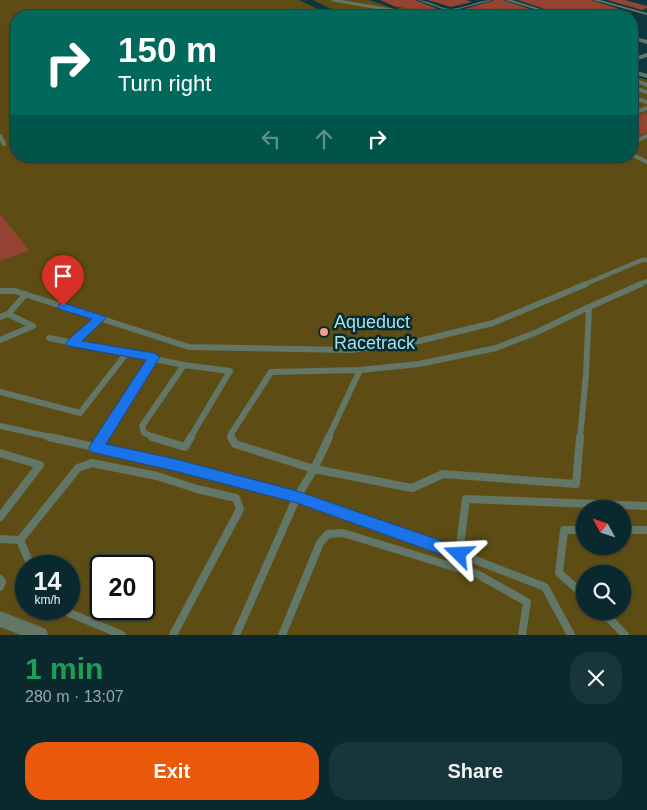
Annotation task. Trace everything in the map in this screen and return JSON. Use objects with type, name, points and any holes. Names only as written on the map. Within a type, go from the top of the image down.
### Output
[{"type":"street","points":[[418,0],[450,10],[491,0]]},
{"type":"street","points":[[507,0],[541,10]]},
{"type":"street","points":[[595,0],[632,10]]},
{"type":"street","points":[[0,619],[40,635]]},
{"type":"lane","points":[[333,0],[391,10]]},
{"type":"lane","points":[[0,136],[4,144]]},
{"type":"lane","points":[[0,291],[15,291],[26,294],[189,347],[351,350],[419,341],[493,323],[642,260],[647,260]]},
{"type":"lane","points":[[589,307],[586,374],[576,484],[443,474],[412,488],[314,469],[235,444],[231,440],[231,434],[270,372],[360,370],[407,366],[504,346],[546,329],[589,307],[647,282]]},
{"type":"lane","points":[[0,317],[8,314],[26,294]]},
{"type":"lane","points":[[0,340],[34,326],[8,314]]},
{"type":"lane","points":[[72,343],[100,318]]},
{"type":"lane","points":[[49,338],[126,354],[154,357],[184,365],[230,371],[185,447],[149,436],[144,433],[142,426],[184,365]]},
{"type":"lane","points":[[0,392],[80,413],[126,354]]},
{"type":"lane","points":[[96,448],[154,357]]},
{"type":"lane","points":[[236,635],[297,497],[314,469],[360,370]]},
{"type":"lane","points":[[0,426],[175,465],[297,497],[459,554],[545,587],[570,635]]},
{"type":"lane","points":[[0,453],[40,465],[0,517]]},
{"type":"lane","points":[[20,540],[78,468],[92,463],[157,476],[197,489],[236,498],[240,509],[173,635]]},
{"type":"lane","points":[[459,554],[466,499],[647,506]]},
{"type":"lane","points":[[576,530],[564,530],[559,573],[576,588]]},
{"type":"lane","points":[[631,530],[647,530]]},
{"type":"lane","points":[[282,635],[320,543],[328,534],[343,533],[477,574],[528,602],[522,635]]},
{"type":"lane","points":[[0,539],[20,540]]},
{"type":"lane","points":[[20,540],[26,555]]},
{"type":"lane","points":[[0,579],[2,581],[0,587]]},
{"type":"lane","points":[[80,617],[122,635]]},
{"type":"lane","points":[[611,620],[625,635]]},
{"type":"shaded area","name":"Aqueduct Racetrack","points":[[0,0],[299,0],[320,10],[10,10],[10,162],[638,162],[638,77],[647,80],[647,635],[0,635]]},
{"type":"shaded area","points":[[313,0],[369,0],[395,9],[421,4],[440,10],[334,10]]},
{"type":"building","points":[[380,0],[415,0],[440,10],[422,10],[396,7]]},
{"type":"building","points":[[428,0],[466,0],[472,2],[451,7]]},
{"type":"building","points":[[495,0],[503,0],[533,10],[461,10]]},
{"type":"building","points":[[518,0],[591,0],[623,10],[547,10]]},
{"type":"building","points":[[607,0],[625,0],[647,6],[647,8],[642,10]]},
{"type":"building","points":[[647,114],[647,132],[638,135],[638,116]]},
{"type":"building","points":[[0,214],[29,250],[0,261]]},
{"type":"place","name":"Aqueduct Racetrack","points":[[324,332]]},
{"type":"route","points":[[63,306],[100,318],[72,343],[126,354],[154,357],[96,448],[175,465],[297,497],[459,554]]}]
